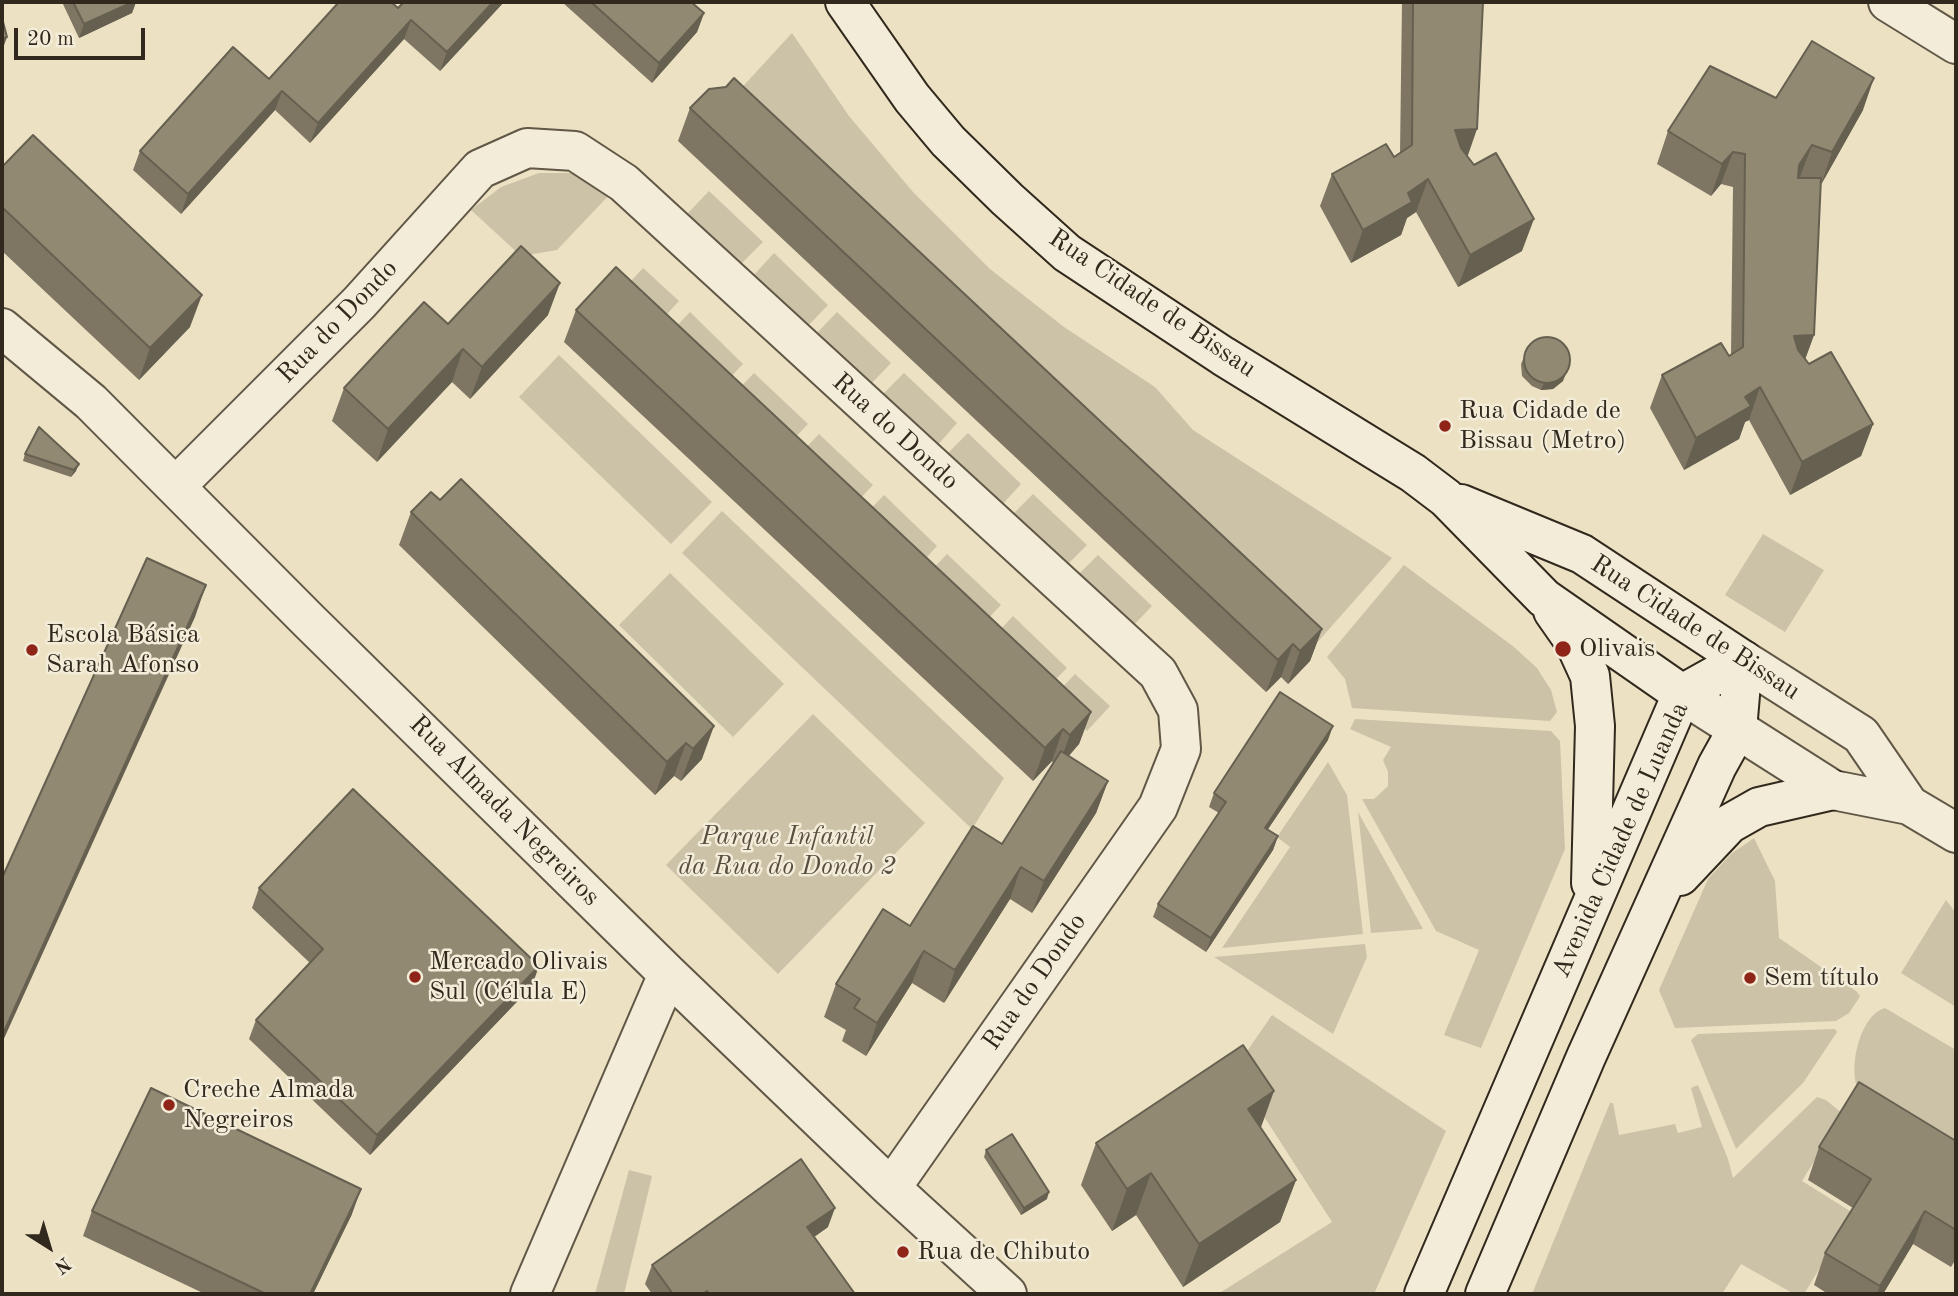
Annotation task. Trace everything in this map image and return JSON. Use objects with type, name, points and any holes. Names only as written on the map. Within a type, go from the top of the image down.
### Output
[{"type":"street","name":"Rua Cidade de Bissau","points":[[845,2],[905,89],[948,141],[1067,253],[1223,356],[1413,473],[1446,498],[1544,598],[1737,730],[1833,790],[1909,805],[1956,833]]},
{"type":"street","points":[[1888,2],[1956,44]]},
{"type":"street","name":"Rua do Dondo","points":[[176,486],[359,303],[480,169],[527,148],[575,151],[624,183],[1158,673],[1178,710],[1181,750],[1158,807],[891,1188]]},
{"type":"street","name":"Rua Almada Negreiros","points":[[2,328],[91,402],[668,974],[891,1188],[1007,1294]]},
{"type":"street","name":"Rua Cidade de Bissau","points":[[1446,498],[1582,554],[1861,735],[1909,805]]},
{"type":"street","points":[[1544,598],[1574,641],[1590,676],[1595,739],[1589,911]]},
{"type":"street","points":[[1485,1294],[1653,907],[1717,766],[1737,730],[1743,660]]},
{"type":"street","name":"Avenida Cidade de Luanda","points":[[1423,1294],[1682,694],[1743,660]]},
{"type":"street","points":[[1653,907],[1729,824],[1759,807],[1833,790]]},
{"type":"street","points":[[530,1294],[668,974]]},
{"type":"green space","points":[[792,33],[849,116],[913,192],[990,269],[1064,327],[1155,387],[1193,430],[1392,558],[1315,645],[735,95]]},
{"type":"green space","points":[[539,173],[576,173],[613,191],[557,250],[521,256],[471,210],[501,187]]},
{"type":"green space","points":[[709,191],[763,242],[741,264],[687,214]]},
{"type":"green space","points":[[774,253],[828,305],[807,327],[753,276]]},
{"type":"green space","points":[[643,268],[679,301],[656,326],[620,293]]},
{"type":"green space","points":[[690,312],[743,364],[722,386],[668,335]]},
{"type":"green space","points":[[837,312],[891,363],[870,385],[816,334]]},
{"type":"green space","points":[[559,355],[712,502],[671,544],[519,397]]},
{"type":"green space","points":[[754,373],[808,424],[787,446],[733,395]]},
{"type":"green space","points":[[904,373],[957,423],[936,447],[882,395]]},
{"type":"green space","points":[[968,433],[1021,484],[1000,507],[946,455]]},
{"type":"green space","points":[[819,434],[873,485],[851,508],[798,456]]},
{"type":"green space","points":[[1033,494],[1087,545],[1065,567],[1011,516]]},
{"type":"green space","points":[[884,495],[937,546],[916,569],[862,518]]},
{"type":"green space","points":[[722,511],[1004,778],[972,829],[682,553]]},
{"type":"green space","points":[[1763,534],[1824,570],[1785,632],[1725,595]]},
{"type":"green space","points":[[947,554],[1001,605],[979,628],[926,576]]},
{"type":"green space","points":[[1098,555],[1152,606],[1131,628],[1076,577]]},
{"type":"green space","points":[[1404,565],[1514,647],[1537,668],[1551,690],[1557,712],[1550,721],[1352,708],[1345,679],[1327,657]]},
{"type":"green space","points":[[670,573],[784,684],[733,737],[619,625]]},
{"type":"green space","points":[[1013,616],[1067,668],[1045,690],[992,639]]},
{"type":"green space","points":[[1075,674],[1110,706],[1087,731],[1052,698]]},
{"type":"green space","name":"Parque Infantil da Rua do Dondo 2","points":[[813,714],[925,823],[778,974],[666,865]]},
{"type":"green space","points":[[1355,719],[1551,731],[1560,741],[1565,849],[1481,1048],[1444,1035],[1479,950],[1436,931],[1362,799],[1374,799],[1388,786],[1388,772],[1383,760],[1391,747],[1350,729]]},
{"type":"green space","points":[[1328,762],[1347,795],[1363,934],[1222,948],[1290,847],[1277,837]]},
{"type":"green space","points":[[1358,812],[1423,929],[1371,933]]},
{"type":"green space","points":[[1754,838],[1775,881],[1779,938],[1860,996],[1849,1013],[1836,1021],[1675,1028],[1659,990],[1708,879],[1731,854]]},
{"type":"green space","points":[[1946,900],[1956,913],[1956,1007],[1901,973]]},
{"type":"green space","points":[[1365,944],[1367,957],[1333,1034],[1214,957]]},
{"type":"green space","points":[[1885,1008],[1956,1050],[1956,1156],[1857,1087],[1854,1067],[1859,1042],[1869,1020]]},
{"type":"green space","points":[[1272,1015],[1446,1131],[1374,1294],[1218,1294],[1332,1222],[1234,1070]]},
{"type":"green space","points":[[1835,1029],[1837,1032],[1803,1083],[1736,1149],[1691,1040],[1698,1034]]},
{"type":"green space","points":[[1698,1085],[1733,1178],[1817,1097],[1826,1100],[1843,1114],[1802,1181],[1853,1213],[1804,1294],[1794,1294],[1741,1264],[1722,1294],[1532,1294],[1610,1103],[1613,1103],[1619,1135],[1675,1124],[1678,1133],[1702,1127],[1691,1088]]},
{"type":"green space","points":[[629,1170],[652,1176],[624,1294],[595,1294]]},
{"type":"building","points":[[73,2],[133,2],[84,24]]},
{"type":"building","points":[[339,2],[391,2],[398,8],[404,2],[493,2],[447,52],[411,20],[318,123],[282,91],[188,194],[140,151],[233,47],[269,79]]},
{"type":"building","points":[[591,2],[691,2],[704,13],[659,63]]},
{"type":"building","points":[[1413,2],[1483,2],[1477,129],[1455,130],[1461,148],[1474,165],[1496,153],[1534,219],[1470,255],[1428,179],[1408,193],[1412,202],[1363,230],[1332,174],[1386,144],[1394,157],[1412,145]]},
{"type":"building","points":[[2,18],[7,37],[2,39]]},
{"type":"building","points":[[1812,41],[1874,78],[1832,152],[1812,145],[1799,165],[1798,178],[1821,178],[1814,335],[1794,336],[1798,350],[1809,364],[1831,352],[1873,424],[1802,462],[1760,387],[1745,397],[1751,406],[1696,438],[1662,375],[1721,343],[1729,356],[1743,347],[1745,154],[1733,152],[1722,164],[1668,131],[1710,66],[1776,98]]},
{"type":"building","points":[[734,78],[1322,629],[1300,651],[1293,644],[1278,660],[690,108],[709,89],[726,87]]},
{"type":"building","points":[[33,135],[202,295],[150,348],[2,207],[2,167]]},
{"type":"building","points":[[521,246],[560,283],[482,367],[463,349],[388,429],[344,388],[424,302],[448,324]]},
{"type":"building","points":[[616,267],[1091,712],[1070,735],[1063,729],[1045,748],[576,310]]},
{"type":"building","points":[[1547,337],[1563,344],[1570,360],[1563,376],[1547,383],[1531,376],[1524,360],[1531,344]]},
{"type":"building","points":[[39,427],[79,464],[74,470],[25,454]]},
{"type":"building","points":[[461,479],[714,726],[693,749],[686,743],[667,762],[411,512],[431,492],[440,500]]},
{"type":"building","points":[[147,558],[206,585],[2,1036],[2,878]]},
{"type":"building","points":[[1280,692],[1333,726],[1265,828],[1278,836],[1211,938],[1158,904],[1226,802],[1214,793]]},
{"type":"building","points":[[1061,751],[1108,781],[1044,881],[1021,867],[955,970],[924,951],[877,1023],[854,1008],[860,999],[836,984],[883,909],[910,926],[973,826],[1002,844]]},
{"type":"building","name":"Mercado Olivais Sul (Célula E)","points":[[353,789],[539,966],[377,1135],[256,1020],[323,949],[259,888]]},
{"type":"building","points":[[1243,1045],[1274,1091],[1248,1109],[1296,1180],[1199,1244],[1151,1173],[1127,1189],[1096,1143]]},
{"type":"building","points":[[1859,1082],[1956,1141],[1956,1230],[1925,1211],[1880,1286],[1825,1253],[1871,1179],[1819,1147]]},
{"type":"building","points":[[151,1088],[361,1189],[310,1294],[266,1294],[92,1211]]},
{"type":"building","points":[[1012,1134],[1049,1192],[1024,1208],[986,1150]]},
{"type":"building","points":[[801,1159],[835,1208],[807,1227],[855,1294],[709,1294],[707,1291],[703,1294],[673,1294],[652,1265]]},
{"type":"place","name":"Rua Cidade de Bissau (Metro)","points":[[1445,426]]},
{"type":"place","name":"Olivais","points":[[1563,649]]},
{"type":"place","name":"Escola Básica Sarah Afonso","points":[[32,650]]},
{"type":"place","name":"Mercado Olivais Sul (Célula E)","points":[[415,977]]},
{"type":"place","name":"Sem título","points":[[1750,978]]},
{"type":"place","name":"Creche Almada Negreiros","points":[[169,1105]]},
{"type":"place","name":"Rua de Chibuto","points":[[903,1252]]}]
